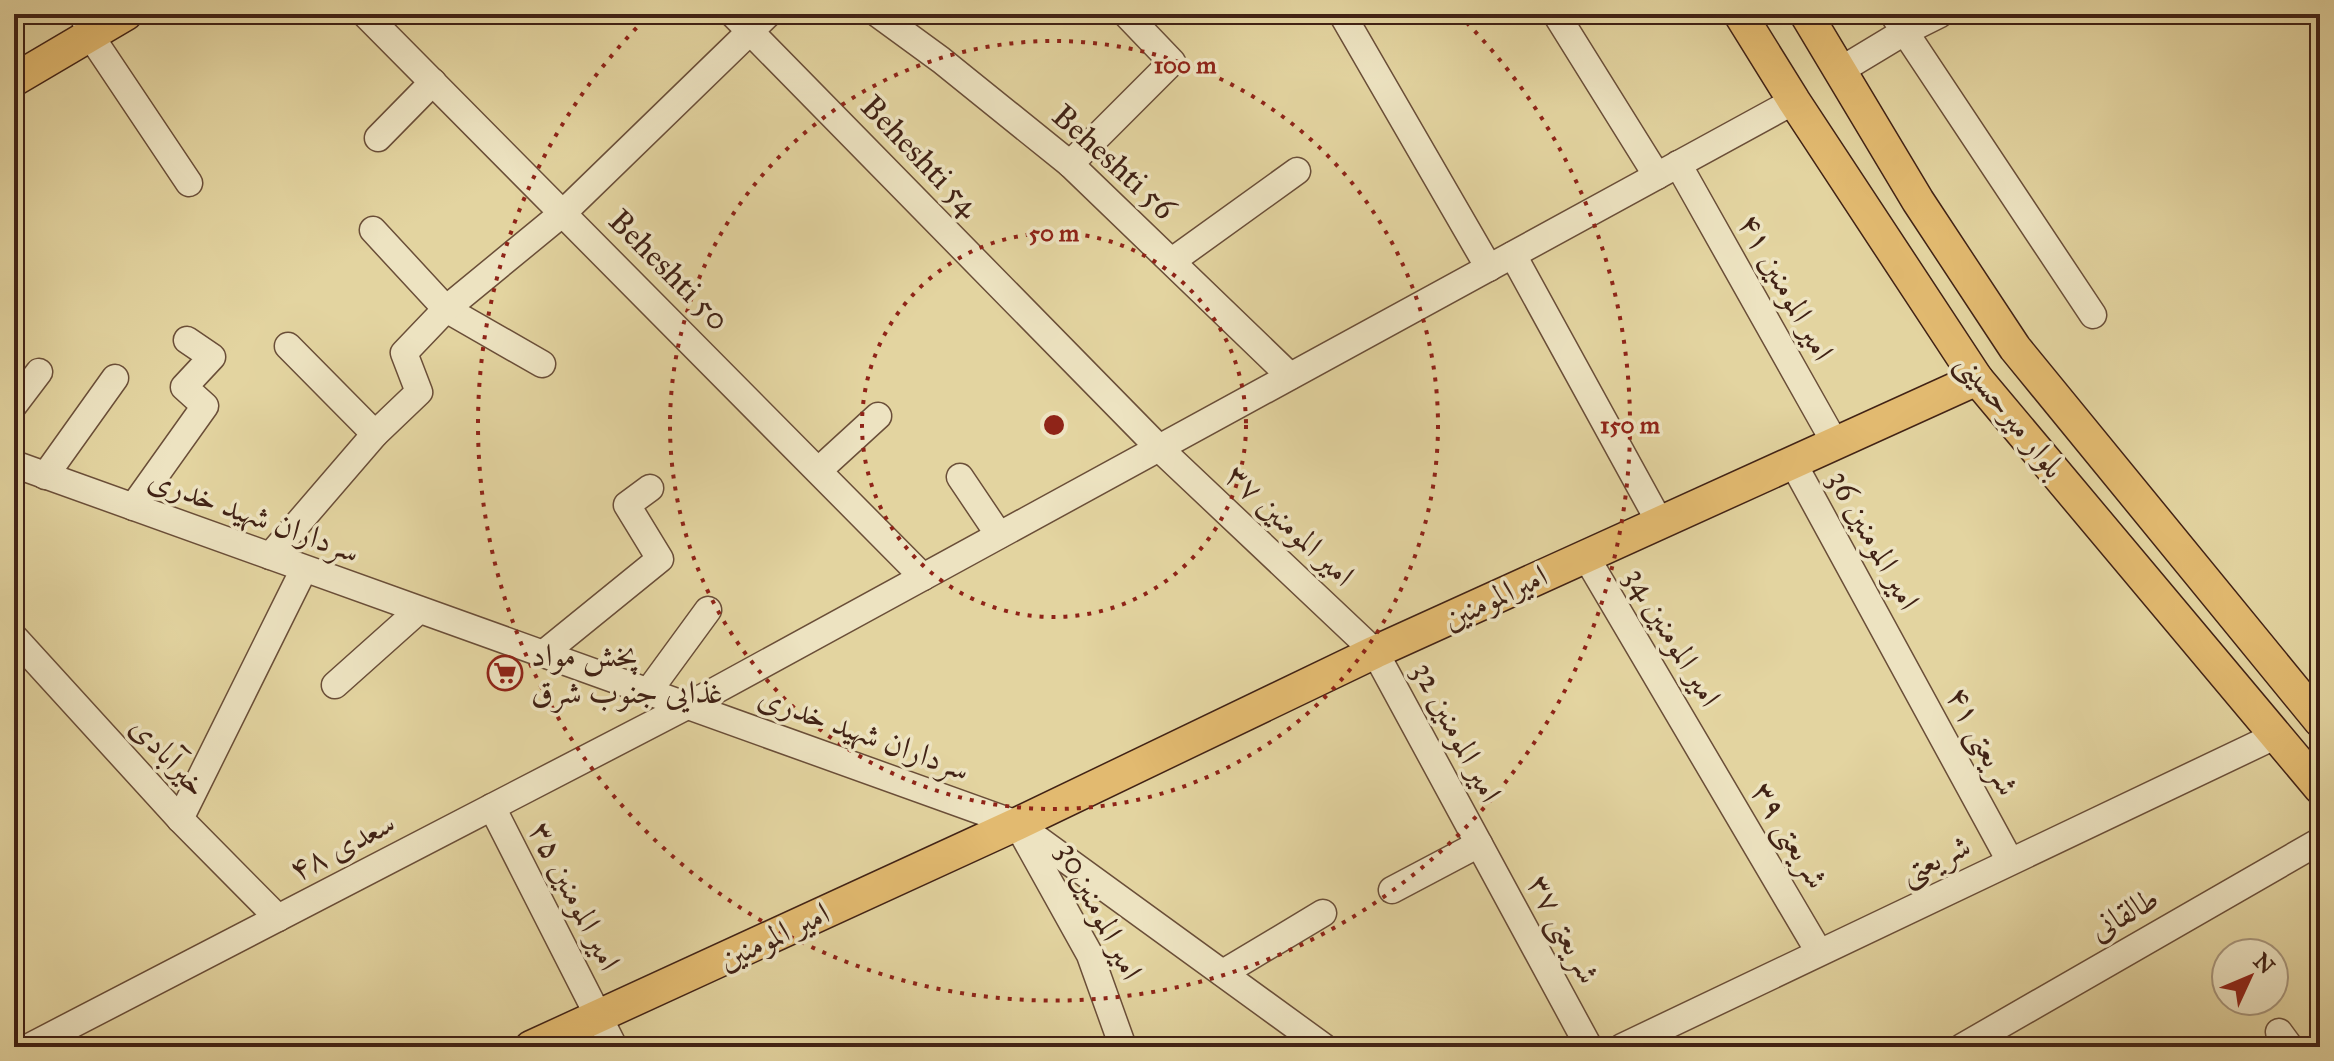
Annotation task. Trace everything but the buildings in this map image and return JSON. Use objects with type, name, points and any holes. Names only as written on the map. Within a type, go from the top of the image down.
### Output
[{"type":"main road","points":[[14,80],[87,24],[126,14]]},
{"type":"main road","name":"بلوار میرحسینی","points":[[1740,14],[1977,379],[2320,788]]},
{"type":"main road","name":"بلوار میرحسینی","points":[[1806,14],[1918,201],[2015,348],[2319,717]]},
{"type":"main road","name":"امیرالمومنین","points":[[1017,824],[1375,652],[1977,379]]},
{"type":"main road","name":"امیر المومنین","points":[[531,1047],[1017,824]]},
{"type":"street","name":"Beheshti 50","points":[[365,14],[923,577]]},
{"type":"street","name":"Beheshti 56","points":[[878,14],[941,60],[1070,164],[1290,376]]},
{"type":"street","points":[[1070,164],[1172,62],[1126,14]]},
{"type":"street","points":[[1342,14],[1489,268]]},
{"type":"street","name":"امیر المومنین ۴۱","points":[[1556,14],[1667,170],[1835,443]]},
{"type":"street","points":[[1841,70],[1898,23],[1940,14]]},
{"type":"street","points":[[270,556],[375,434],[419,392],[404,353],[446,309],[564,212],[750,20]]},
{"type":"street","name":"Beheshti 54","points":[[750,20],[1159,448]]},
{"type":"street","points":[[1898,23],[2093,315]]},
{"type":"street","points":[[87,24],[189,183]]},
{"type":"street","points":[[378,138],[433,82]]},
{"type":"street","name":"سعدی ۴۸","points":[[29,1047],[687,706],[1794,101]]},
{"type":"street","points":[[1172,261],[1297,171]]},
{"type":"street","points":[[373,230],[446,309],[542,364]]},
{"type":"street","points":[[1513,255],[1659,521]]},
{"type":"street","points":[[133,507],[205,406],[184,387],[212,357],[187,340]]},
{"type":"street","points":[[288,346],[375,434]]},
{"type":"street","points":[[14,405],[39,372]]},
{"type":"street","points":[[45,476],[115,378]]},
{"type":"street","points":[[819,470],[878,416]]},
{"type":"street","name":"امیر المومنین ۳۷","points":[[1159,448],[1375,652]]},
{"type":"street","name":"امیر المومنین 36","points":[[1792,461],[1897,652]]},
{"type":"street","name":"سرداران شهید خدری","points":[[14,464],[1017,824],[1324,1047]]},
{"type":"street","points":[[960,477],[999,535]]},
{"type":"street","points":[[543,654],[660,559],[627,505],[650,488]]},
{"type":"street","name":"امیر المومنین 34","points":[[1585,555],[1702,753]]},
{"type":"street","points":[[180,819],[304,569]]},
{"type":"street","points":[[335,685],[419,610]]},
{"type":"street","points":[[648,692],[708,610]]},
{"type":"street","name":"خیرآبادی","points":[[14,637],[180,819],[278,918]]},
{"type":"street","name":"امیر المومنین 32","points":[[1375,652],[1479,844]]},
{"type":"street","name":"شریعتی ۴۱","points":[[1897,652],[2010,861]]},
{"type":"street","name":"شریعتی","points":[[1622,1047],[2277,735]]},
{"type":"street","name":"شریعتی ۳۹","points":[[1702,753],[1819,952]]},
{"type":"street","name":"امیر المومنین ۳۵","points":[[492,807],[614,1047]]},
{"type":"street","name":"امیر المومنین30","points":[[1017,824],[1090,955],[1121,1038]]},
{"type":"street","name":"طالقانی","points":[[1962,1047],[2320,841]]},
{"type":"street","points":[[1392,890],[1479,844]]},
{"type":"street","name":"شریعتی ۳۷","points":[[1479,844],[1589,1047]]},
{"type":"street","points":[[1223,973],[1323,913]]},
{"type":"place","name":"پخش مواد غذایی جنوب شرق","points":[[505,673]]}]
